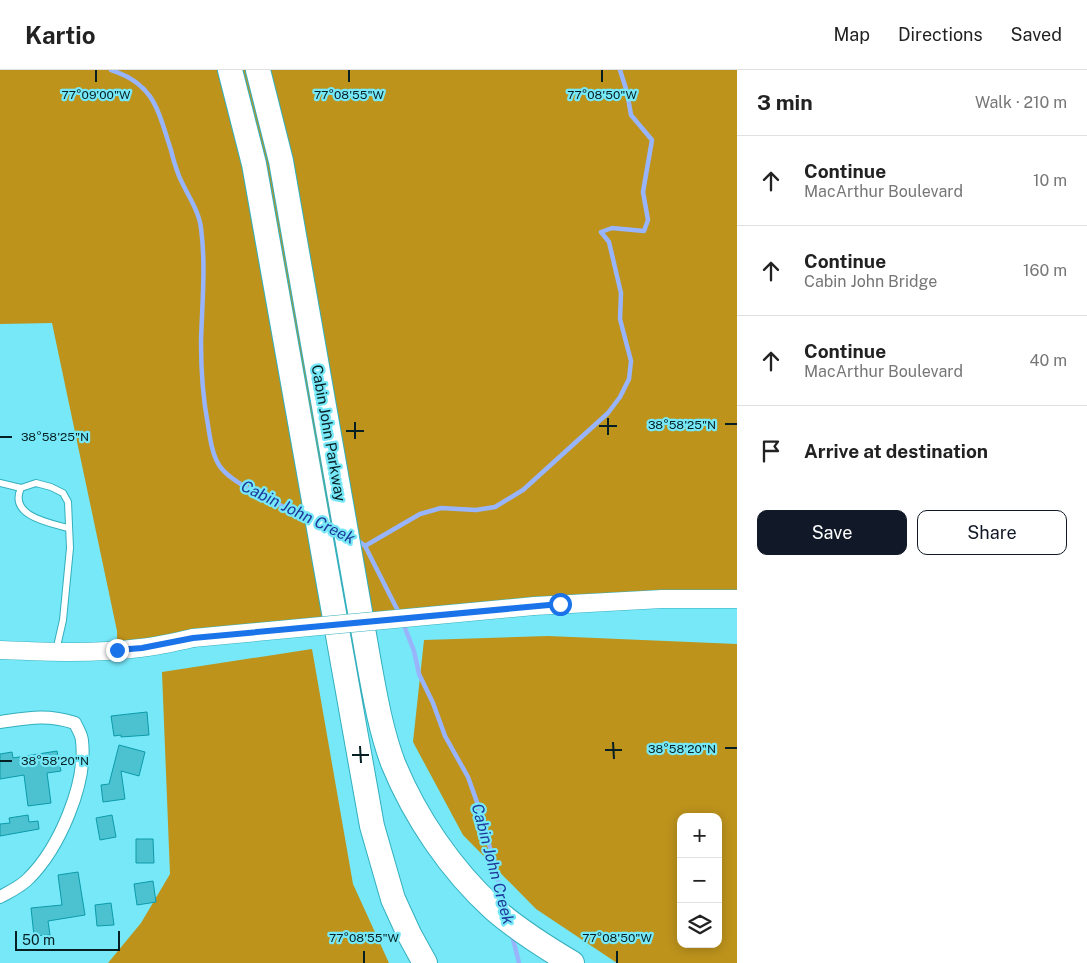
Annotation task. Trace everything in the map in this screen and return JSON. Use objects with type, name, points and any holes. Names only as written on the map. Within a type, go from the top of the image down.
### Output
[{"type":"highway","name":"Cabin John Parkway","points":[[230,70],[254,164],[374,835],[393,899],[425,963]]},
{"type":"highway","name":"Cabin John Parkway","points":[[258,70],[280,162],[368,663],[393,762],[418,813],[448,858],[494,909],[540,944],[572,963]]},
{"type":"main road","points":[[0,650],[59,653],[142,648],[193,638],[534,606],[662,599],[737,599]]},
{"type":"street","points":[[0,722],[36,717],[58,718],[75,723],[82,739],[81,763],[75,798],[53,849],[28,880],[0,897]]},
{"type":"lane","points":[[0,483],[21,488],[36,483],[51,487],[63,493],[68,502],[70,548],[63,620],[58,642],[59,653]]},
{"type":"lane","points":[[21,488],[18,494],[20,506],[30,516],[68,528]]},
{"type":"shaded area","points":[[0,70],[737,70],[737,599],[728,598],[117,651],[117,631],[52,323],[0,324]]},
{"type":"shaded area","points":[[548,636],[737,644],[737,963],[617,963],[536,909],[463,835],[413,742],[424,640]]},
{"type":"shaded area","points":[[312,649],[353,884],[389,963],[108,963],[141,923],[170,874],[162,672]]},
{"type":"building","points":[[147,712],[149,735],[114,736],[111,716]]},
{"type":"building","points":[[119,745],[145,752],[139,776],[121,771],[125,799],[103,802],[101,785],[109,784]]},
{"type":"building","points":[[57,751],[61,771],[47,773],[51,803],[28,806],[24,775],[0,779],[0,754],[12,752],[13,758]]},
{"type":"building","points":[[28,815],[29,822],[38,821],[39,829],[0,836],[0,824],[10,823],[9,818]]},
{"type":"building","points":[[112,815],[116,837],[100,840],[96,818]]},
{"type":"building","points":[[136,839],[153,839],[154,863],[136,863]]},
{"type":"building","points":[[78,872],[85,915],[48,921],[50,935],[34,936],[31,908],[62,905],[58,875]]},
{"type":"building","points":[[153,881],[156,902],[137,905],[134,884]]},
{"type":"building","points":[[111,903],[114,925],[97,926],[95,905]]},
{"type":"waterway","name":"Cabin John Creek","points":[[111,70],[137,83],[153,101],[179,176],[200,221],[203,257],[201,363],[205,405],[213,451],[217,461],[235,481],[310,520]]},
{"type":"waterway","points":[[365,546],[420,514],[441,508],[476,510],[495,507],[523,490],[608,413],[620,397],[629,379],[631,361],[620,319],[621,293],[609,242],[601,232],[612,228],[644,231],[648,220],[643,192],[652,140],[631,115],[627,92],[620,70]]},
{"type":"waterway","name":"Cabin John Creek","points":[[356,539],[365,546],[400,615]]},
{"type":"waterway","name":"Cabin John Creek","points":[[403,623],[414,651],[419,674],[433,703],[445,736],[468,777],[483,819],[504,906]]},
{"type":"waterway","name":"Cabin John Creek","points":[[512,935],[519,963]]},
{"type":"route","points":[[117,650],[142,648],[193,638],[560,604]]}]
